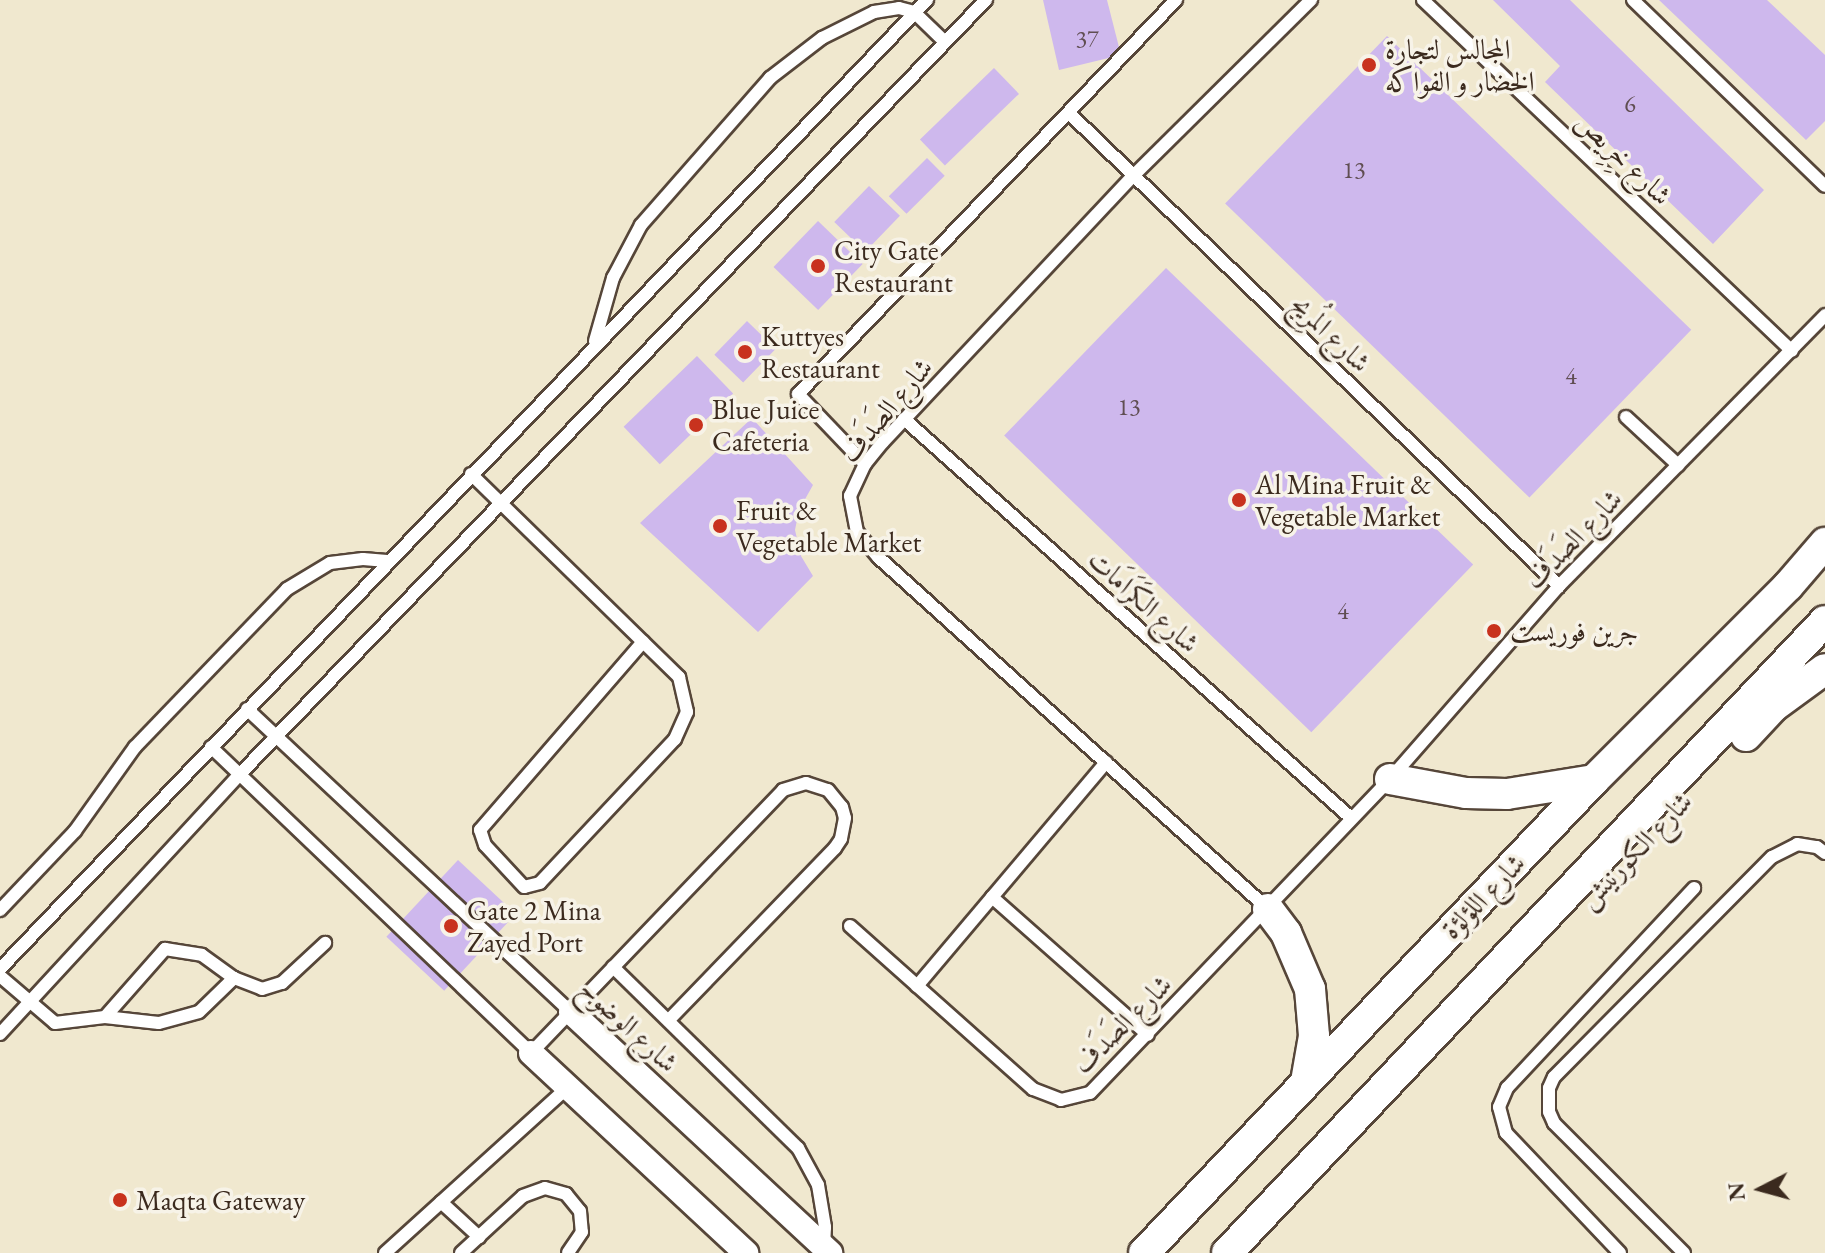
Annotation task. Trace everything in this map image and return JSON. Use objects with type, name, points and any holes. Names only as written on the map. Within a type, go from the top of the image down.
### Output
[{"type":"street","name":"شارع اللؤلؤة","points":[[1144,1253],[1594,780],[1788,586],[1825,543]]},
{"type":"street","points":[[1788,586],[1825,566]]},
{"type":"street","points":[[1227,1253],[1825,621]]},
{"type":"street","name":"شارع الكورنيش","points":[[1442,1026],[1480,1006],[1499,990],[1773,707],[1825,669]]},
{"type":"street","points":[[1390,779],[1440,790],[1507,794],[1594,780]]},
{"type":"street","points":[[1268,909],[1294,946],[1310,989],[1314,1036],[1306,1082]]},
{"type":"street","name":"شارع الوضوح","points":[[571,1012],[827,1250]]},
{"type":"street","points":[[531,1053],[746,1253]]},
{"type":"lane","points":[[0,969],[927,0]]},
{"type":"lane","points":[[0,1034],[240,774],[986,0]]},
{"type":"lane","points":[[865,464],[798,394],[1070,114],[1176,0]]},
{"type":"lane","name":"شارع الصَدَف","points":[[1268,909],[878,557],[857,532],[850,496],[865,464],[904,419],[1134,175],[1311,0]]},
{"type":"lane","name":"شارع خِرِيص","points":[[1423,0],[1792,351]]},
{"type":"lane","points":[[1633,0],[1825,186]]},
{"type":"lane","points":[[595,344],[613,278],[641,225],[770,78],[822,38],[850,22],[899,8],[914,12],[945,42]]},
{"type":"lane","name":"شارع المُرِيح","points":[[1070,114],[1559,586]]},
{"type":"lane","name":"شارع الصَدَف","points":[[850,926],[1033,1089],[1061,1100],[1090,1093],[1390,779],[1559,586],[1825,315]]},
{"type":"lane","points":[[1626,417],[1678,465]]},
{"type":"lane","name":"شارع الكَرَامَات","points":[[904,419],[1351,818]]},
{"type":"lane","points":[[471,474],[679,677],[687,712],[675,739],[540,883],[524,887],[485,845],[480,830],[643,642]]},
{"type":"lane","points":[[0,910],[75,831],[135,747],[287,589],[330,563],[363,559],[387,561]]},
{"type":"lane","name":"شارع الوضوح","points":[[247,709],[571,1012]]},
{"type":"lane","points":[[211,747],[531,1053],[783,790],[806,783],[828,790],[842,807],[845,818],[835,848],[669,1020]]},
{"type":"lane","points":[[917,986],[1106,762]]},
{"type":"lane","points":[[1684,1253],[1554,1123],[1549,1112],[1549,1088],[1554,1077],[1772,857],[1797,844],[1817,847],[1825,853]]},
{"type":"lane","points":[[1620,1253],[1506,1133],[1499,1107],[1507,1088],[1694,888]]},
{"type":"lane","points":[[992,897],[1148,1035]]},
{"type":"lane","points":[[105,1017],[165,949],[202,955],[234,978],[262,989],[282,983],[325,943]]},
{"type":"lane","points":[[613,967],[798,1148],[818,1185],[827,1250]]},
{"type":"lane","points":[[0,976],[28,1004],[55,1023],[105,1017],[159,1023],[199,1012],[234,978]]},
{"type":"lane","points":[[385,1253],[567,1088]]},
{"type":"lane","points":[[461,1253],[523,1196],[533,1190],[556,1189],[574,1201],[582,1221],[578,1242],[568,1253]]},
{"type":"lane","points":[[441,1202],[479,1237]]},
{"type":"building","points":[[1043,0],[1107,0],[1121,55],[1059,70]]},
{"type":"building","points":[[1493,0],[1570,0],[1764,190],[1713,244],[1545,82],[1560,66]]},
{"type":"building","points":[[1659,0],[1767,0],[1825,55],[1825,121],[1806,140]]},
{"type":"building","points":[[1387,36],[1691,330],[1529,497],[1225,204]]},
{"type":"building","points":[[994,68],[1019,94],[945,165],[920,140]]},
{"type":"building","points":[[927,158],[945,176],[906,214],[889,196]]},
{"type":"building","points":[[869,186],[900,216],[865,252],[834,222]]},
{"type":"building","name":"City Gate Restaurant","points":[[818,221],[863,264],[818,310],[774,267]]},
{"type":"building","name":"Al Mina Fruit & Vegetable Market","points":[[1166,268],[1473,565],[1311,732],[1004,436]]},
{"type":"building","name":"Kuttyes Restaurant","points":[[747,321],[776,349],[743,383],[714,355]]},
{"type":"building","points":[[697,356],[733,393],[660,464],[624,427]]},
{"type":"building","name":"Fruit & Vegetable Market","points":[[752,418],[813,485],[799,510],[795,530],[801,556],[813,576],[758,632],[640,523]]},
{"type":"building","name":"Gate 2 Mina Zayed Port","points":[[458,860],[516,914],[444,991],[386,937]]},
{"type":"place","name":"المجالس لتجارة الخضار و الفواكه","points":[[1369,65]]},
{"type":"place","name":"City Gate Restaurant","points":[[818,266]]},
{"type":"place","name":"Kuttyes Restaurant","points":[[745,352]]},
{"type":"place","name":"Blue Juice Cafeteria","points":[[696,425]]},
{"type":"place","name":"Al Mina Fruit & Vegetable Market","points":[[1239,500]]},
{"type":"place","name":"Fruit & Vegetable Market","points":[[720,526]]},
{"type":"place","name":"جرين فوريست","points":[[1494,631]]},
{"type":"place","name":"Gate 2 Mina Zayed Port","points":[[451,926]]},
{"type":"place","name":"Maqta Gateway","points":[[120,1200]]}]
